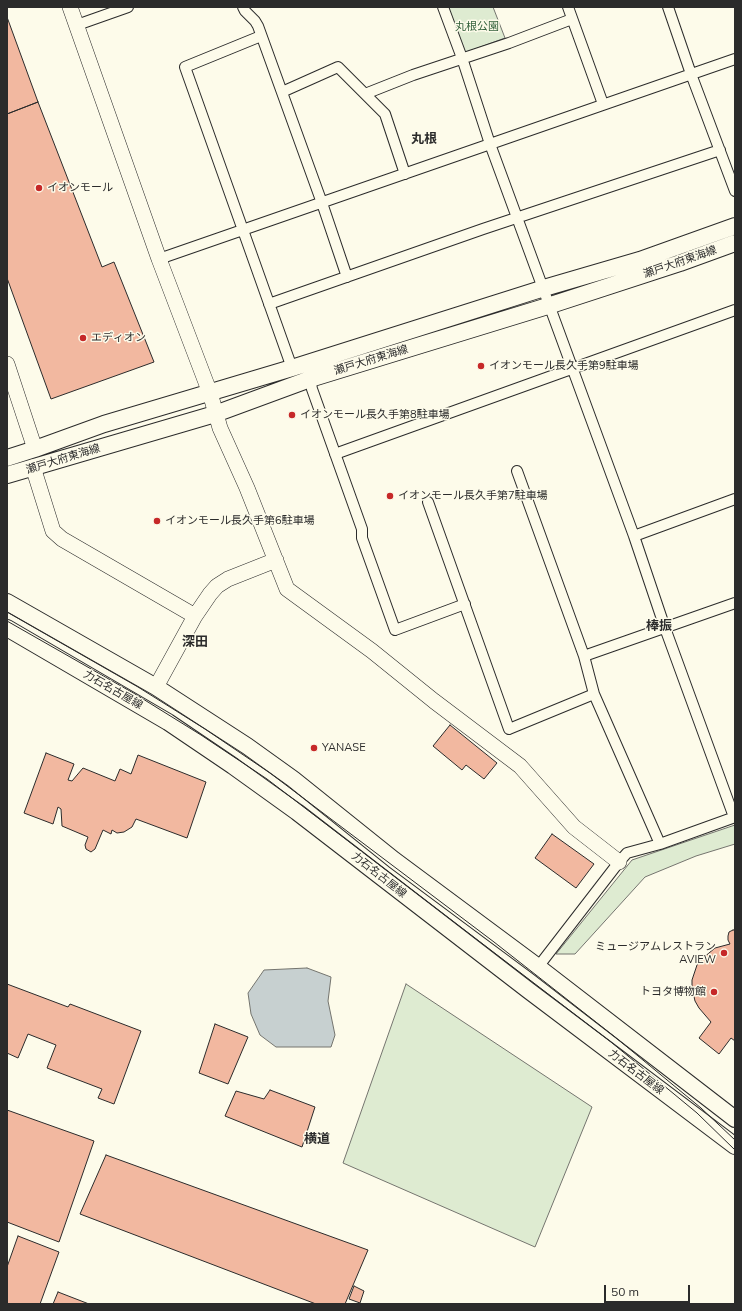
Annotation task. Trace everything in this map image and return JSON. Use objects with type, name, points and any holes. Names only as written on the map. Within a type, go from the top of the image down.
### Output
[{"type":"main road","name":"瀬戸大府東海線","points":[[7,458],[104,424],[292,368],[544,288],[640,260],[735,226]]},
{"type":"main road","name":"瀬戸大府東海線","points":[[7,475],[215,414],[310,379],[550,305],[735,243]]},
{"type":"main road","name":"力石名古屋線","points":[[7,602],[156,687],[258,754],[305,789],[394,860],[538,967],[735,1119]]},
{"type":"main road","name":"力石名古屋線","points":[[7,628],[168,722],[233,766],[297,812],[528,990],[735,1146]]},
{"type":"street","points":[[70,7],[159,259],[210,393],[220,428],[247,488],[287,588],[372,651],[434,701],[520,766],[574,827],[619,862]]},
{"type":"street","points":[[77,25],[128,7]]},
{"type":"street","points":[[243,7],[255,21],[261,36],[347,276]]},
{"type":"street","points":[[443,7],[462,58],[490,144],[544,288],[634,536],[665,628],[735,817],[660,844],[627,853],[538,967]]},
{"type":"street","points":[[568,7],[603,104]]},
{"type":"street","points":[[668,7],[691,74],[735,191]]},
{"type":"street","points":[[365,94],[413,75],[509,43],[572,19]]},
{"type":"street","points":[[261,36],[185,67],[292,368]]},
{"type":"street","points":[[159,259],[243,231],[735,58]]},
{"type":"street","points":[[282,92],[338,67],[385,114],[405,174]]},
{"type":"street","points":[[269,304],[347,276],[720,150]]},
{"type":"street","points":[[335,454],[735,310]]},
{"type":"street","points":[[7,364],[35,449]]},
{"type":"street","points":[[310,379],[312,389],[362,529],[362,538],[395,630],[465,604]]},
{"type":"street","points":[[33,468],[53,531],[62,539],[195,616]]},
{"type":"street","points":[[517,471],[584,656],[594,694],[660,844]]},
{"type":"street","points":[[634,536],[735,499]]},
{"type":"street","points":[[428,502],[510,729],[594,694]]},
{"type":"street","points":[[156,687],[195,616],[217,586],[228,579],[276,560]]},
{"type":"street","points":[[584,656],[735,603]]},
{"type":"green space","name":"丸根公園","points":[[447,7],[493,7],[505,38],[464,53]]},
{"type":"green space","points":[[735,825],[735,844],[696,856],[645,877],[575,954],[556,954],[632,860]]},
{"type":"green space","points":[[406,984],[592,1107],[535,1247],[343,1163]]},
{"type":"shaded area","points":[[307,968],[331,977],[328,1001],[335,1035],[331,1047],[276,1047],[260,1035],[251,1014],[248,993],[264,970]]},
{"type":"building","points":[[7,17],[38,102],[7,114]]},
{"type":"building","name":"イオンモール","points":[[38,102],[102,267],[114,262],[154,362],[51,399],[7,278],[7,114]]},
{"type":"building","points":[[450,725],[497,763],[484,779],[466,765],[462,770],[433,746]]},
{"type":"building","points":[[46,753],[74,764],[68,780],[72,781],[83,768],[115,781],[120,769],[131,774],[138,755],[206,782],[187,838],[136,819],[132,827],[124,832],[117,833],[112,830],[111,834],[103,830],[95,849],[91,852],[86,849],[85,845],[88,837],[62,826],[61,809],[58,807],[53,824],[24,813]]},
{"type":"building","points":[[552,834],[594,864],[576,888],[535,858]]},
{"type":"building","name":"トヨタ博物館","points":[[735,930],[735,1041],[731,1038],[719,1054],[699,1038],[711,1022],[695,1001],[692,980],[697,965],[703,958],[715,948],[730,944],[728,936],[729,932]]},
{"type":"building","points":[[7,984],[68,1007],[70,1004],[141,1031],[114,1104],[98,1098],[102,1089],[47,1068],[56,1045],[28,1034],[18,1058],[7,1053]]},
{"type":"building","points":[[215,1024],[248,1037],[228,1084],[199,1073]]},
{"type":"building","points":[[270,1090],[315,1107],[302,1147],[225,1116],[236,1091],[264,1099]]},
{"type":"building","points":[[7,1110],[94,1141],[59,1242],[7,1222]]},
{"type":"building","points":[[106,1155],[368,1250],[345,1304],[316,1304],[80,1214]]},
{"type":"building","points":[[18,1236],[59,1252],[40,1304],[7,1304],[7,1267]]},
{"type":"building","points":[[354,1286],[364,1291],[360,1303],[349,1299]]},
{"type":"building","points":[[58,1292],[89,1304],[53,1304]]},
{"type":"tram line","points":[[7,612],[138,687],[205,729],[270,773],[494,942],[615,1037],[701,1108],[735,1140]]},
{"type":"tram line","points":[[7,621],[135,694],[201,735],[267,779],[611,1042],[697,1113],[735,1150]]},
{"type":"place","name":"イオンモール","points":[[39,188]]},
{"type":"place","name":"エディオン","points":[[83,338]]},
{"type":"place","name":"イオンモール長久手第9駐車場","points":[[481,366]]},
{"type":"place","name":"イオンモール長久手第8駐車場","points":[[292,415]]},
{"type":"place","name":"イオンモール長久手第7駐車場","points":[[390,496]]},
{"type":"place","name":"イオンモール長久手第6駐車場","points":[[157,521]]},
{"type":"place","name":"YANASE","points":[[314,748]]},
{"type":"place","name":"ミュージアムレストラン AVIEW","points":[[724,953]]},
{"type":"place","name":"トヨタ博物館","points":[[714,992]]},
{"type":"district","name":"丸根","points":[[424,139]]},
{"type":"district","name":"棒振","points":[[659,626]]},
{"type":"district","name":"深田","points":[[195,642]]},
{"type":"district","name":"横道","points":[[317,1139]]}]
